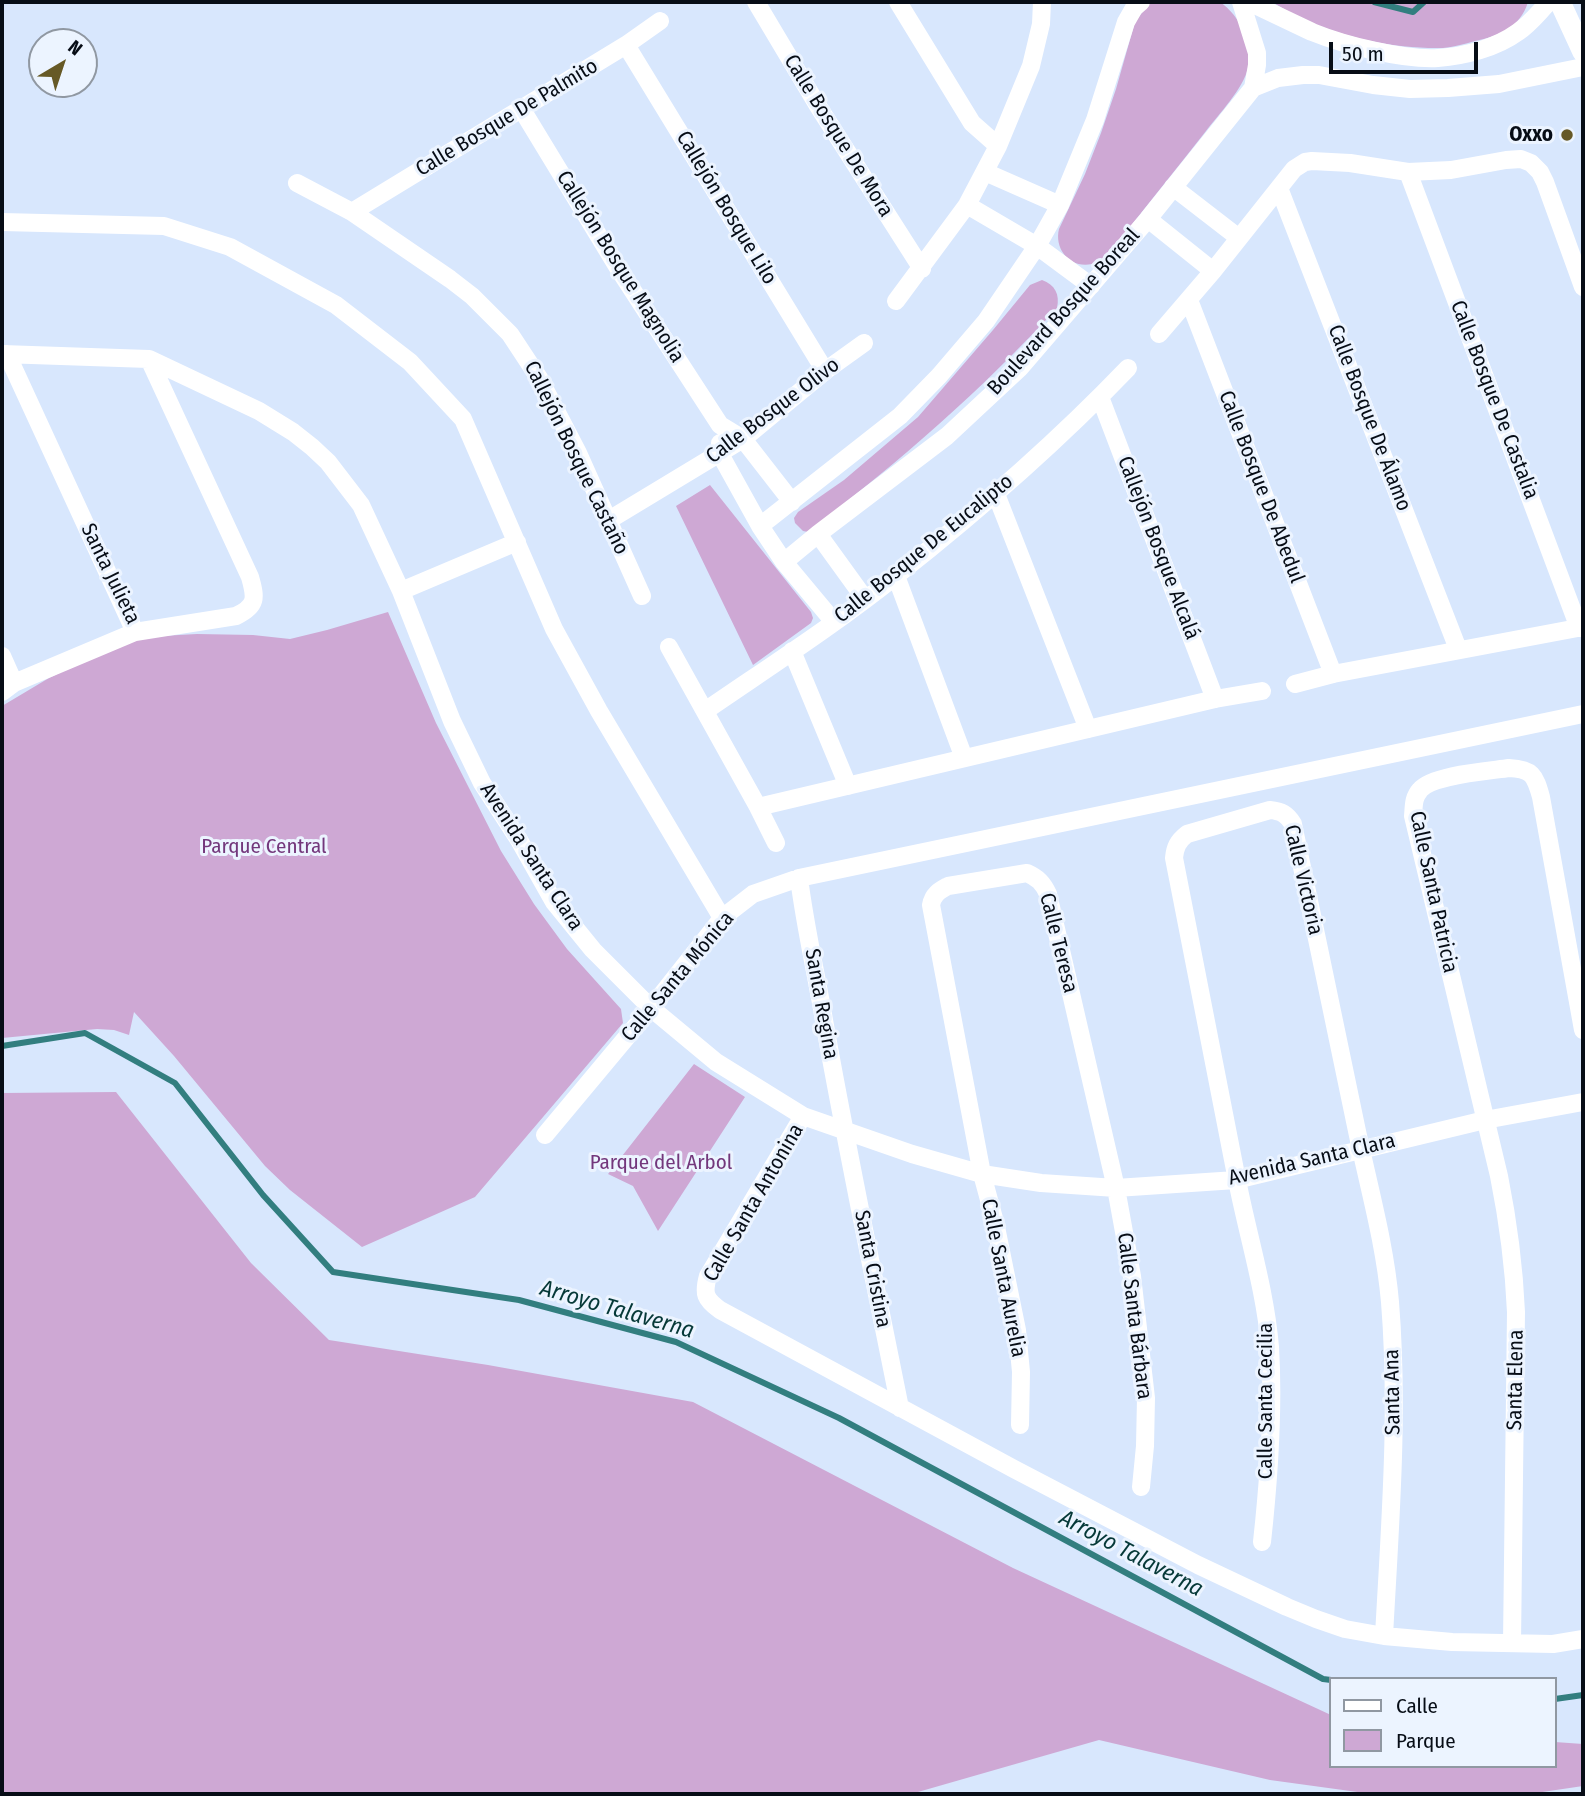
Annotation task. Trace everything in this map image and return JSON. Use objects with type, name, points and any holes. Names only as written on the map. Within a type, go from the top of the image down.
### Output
[{"type":"street","name":"Calle Bosque De Mora","points":[[756,2],[818,106],[922,269]]},
{"type":"street","points":[[898,2],[972,123],[998,146]]},
{"type":"street","points":[[896,301],[967,205],[998,146],[1031,66],[1041,24],[1042,2]]},
{"type":"street","points":[[760,526],[900,416],[986,321],[1037,246],[1059,205],[1095,120],[1126,22],[1141,2]]},
{"type":"street","points":[[1241,2],[1257,54],[1253,88]]},
{"type":"street","points":[[1249,2],[1314,32],[1347,43],[1392,54],[1437,58],[1474,52],[1503,41],[1519,32],[1549,2]]},
{"type":"street","points":[[1560,2],[1583,52]]},
{"type":"street","name":"Calle Bosque De Palmito","points":[[352,212],[626,46],[660,22]]},
{"type":"street","name":"Callejón Bosque Lilo","points":[[626,46],[825,371]]},
{"type":"street","points":[[1253,88],[1279,78],[1303,75],[1410,89],[1448,88],[1499,84],[1583,67]]},
{"type":"street","name":"Boulevard Bosque Boreal","points":[[784,562],[947,436],[1020,368],[1148,219],[1253,88]]},
{"type":"street","name":"Callejón Bosque Magnolia","points":[[521,108],[620,271],[720,425],[743,439]]},
{"type":"street","points":[[1159,334],[1294,169],[1312,161],[1350,163],[1408,172],[1451,170],[1506,160],[1521,159],[1531,163],[1545,182],[1583,286]]},
{"type":"street","points":[[985,172],[1059,205]]},
{"type":"street","name":"Calle Bosque De Castalia","points":[[1408,172],[1581,627]]},
{"type":"street","name":"Callejón Bosque Castaño","points":[[297,183],[352,212],[472,296],[510,334],[539,378],[578,453],[642,596]]},
{"type":"street","points":[[1173,187],[1239,238]]},
{"type":"street","name":"Calle Bosque De Álamo","points":[[1279,188],[1458,649]]},
{"type":"street","points":[[967,205],[1037,246],[1091,286]]},
{"type":"street","points":[[1148,219],[1213,271]]},
{"type":"street","points":[[2,222],[164,226],[230,247],[336,305],[410,362],[463,419],[554,629],[722,918]]},
{"type":"street","name":"Calle Bosque De Abedul","points":[[1189,300],[1333,674]]},
{"type":"street","name":"Calle Bosque Olivo","points":[[609,520],[743,439],[825,371],[864,343]]},
{"type":"street","name":"Avenida Santa Clara","points":[[4,354],[149,359],[259,411],[312,447],[337,472],[361,505],[401,591],[452,721],[482,783],[555,902],[593,950],[651,1008],[716,1062],[803,1116],[912,1154],[982,1174],[1041,1183],[1116,1188],[1236,1180],[1485,1121],[1583,1102]]},
{"type":"street","name":"Santa Julieta","points":[[4,354],[135,632],[236,616],[251,606],[255,597],[250,577],[149,359]]},
{"type":"street","name":"Calle Bosque De Eucalipto","points":[[705,711],[896,576],[996,494],[1128,368]]},
{"type":"street","name":"Callejón Bosque Alcalá","points":[[1100,397],[1215,699]]},
{"type":"street","points":[[720,425],[720,454],[760,526],[784,562],[834,622]]},
{"type":"street","points":[[743,439],[792,502]]},
{"type":"street","points":[[996,494],[1088,729]]},
{"type":"street","points":[[818,534],[865,599]]},
{"type":"street","points":[[401,591],[517,541]]},
{"type":"street","points":[[896,576],[964,758]]},
{"type":"street","points":[[1295,684],[1458,649],[1581,627]]},
{"type":"street","points":[[2,656],[8,687],[135,632]]},
{"type":"street","points":[[669,647],[776,843]]},
{"type":"street","points":[[792,651],[848,786]]},
{"type":"street","points":[[758,807],[1215,699],[1262,691]]},
{"type":"street","name":"Calle Santa Mónica","points":[[545,1135],[722,918],[753,894],[799,878],[1583,714]]},
{"type":"street","name":"Calle Santa Patricia","points":[[1485,1121],[1413,816],[1414,800],[1420,789],[1431,781],[1509,768],[1532,773],[1541,797],[1583,1031]]},
{"type":"street","name":"Calle Victoria","points":[[1236,1180],[1174,858],[1179,841],[1187,834],[1270,810],[1283,813],[1293,824],[1361,1150]]},
{"type":"street","name":"Calle Teresa","points":[[982,1174],[931,905],[932,898],[948,886],[1027,873],[1043,883],[1048,894],[1116,1188]]},
{"type":"street","name":"Santa Regina","points":[[799,878],[844,1131]]},
{"type":"street","name":"Calle Santa Antonina","points":[[803,1116],[711,1269],[705,1289],[706,1297],[720,1310],[900,1408]]},
{"type":"street","name":"Santa Elena","points":[[1485,1121],[1508,1224],[1515,1279],[1512,1643]]},
{"type":"street","name":"Santa Cristina","points":[[844,1131],[900,1408]]},
{"type":"street","name":"Santa Ana","points":[[1361,1150],[1384,1254],[1393,1348],[1394,1474],[1384,1636]]},
{"type":"street","name":"Calle Santa Aurelia","points":[[982,1174],[995,1222],[1017,1330],[1021,1372],[1020,1425]]},
{"type":"street","name":"Calle Santa Cecilia","points":[[1236,1180],[1265,1307],[1270,1348],[1271,1427],[1262,1542]]},
{"type":"street","name":"Calle Santa Bárbara","points":[[1116,1188],[1143,1356],[1146,1398],[1141,1487]]},
{"type":"street","points":[[900,1408],[1257,1594],[1345,1629],[1384,1636],[1452,1642],[1553,1644],[1583,1639]]},
{"type":"green space","points":[[1150,2],[1220,2],[1234,15],[1244,31],[1249,50],[1248,68],[1230,101],[1110,251],[1096,263],[1084,265],[1065,256],[1059,244],[1059,229],[1101,133],[1135,22]]},
{"type":"green space","points":[[1272,2],[1528,2],[1520,18],[1508,29],[1484,39],[1443,48],[1390,45],[1355,37],[1321,27]]},
{"type":"green space","points":[[1042,280],[1056,291],[1057,308],[970,396],[909,451],[812,529],[803,531],[795,523],[794,518],[798,512],[844,480],[918,417],[1030,285]]},
{"type":"green space","points":[[710,485],[813,618],[811,623],[753,665],[676,506]]},
{"type":"green space","name":"Parque Central","points":[[388,612],[436,723],[501,851],[534,904],[567,949],[621,1009],[623,1023],[475,1197],[362,1247],[290,1190],[265,1166],[134,1012],[129,1035],[114,1030],[97,1029],[2,1038],[2,706],[49,678],[94,656],[138,640],[197,634],[290,639]]},
{"type":"green space","name":"Parque del Arbol","points":[[694,1064],[745,1097],[658,1231],[633,1186],[608,1174]]},
{"type":"green space","points":[[116,1092],[251,1263],[329,1340],[693,1402],[1013,1568],[1330,1715],[1330,1768],[1557,1768],[1557,1742],[1583,1744],[1583,1786],[1529,1794],[1372,1794],[1270,1780],[1099,1740],[911,1794],[2,1794],[2,1093]]},
{"type":"waterway","points":[[1374,2],[1413,12],[1424,2]]},
{"type":"waterway","name":"Arroyo Talaverna","points":[[2,1046],[85,1033],[175,1083],[263,1195],[333,1272],[519,1300],[676,1342],[839,1418],[1323,1679],[1330,1680]]},
{"type":"waterway","name":"Arroyo Talaverna","points":[[1557,1699],[1583,1695]]},
{"type":"place","name":"Oxxo","points":[[1567,135]]}]
